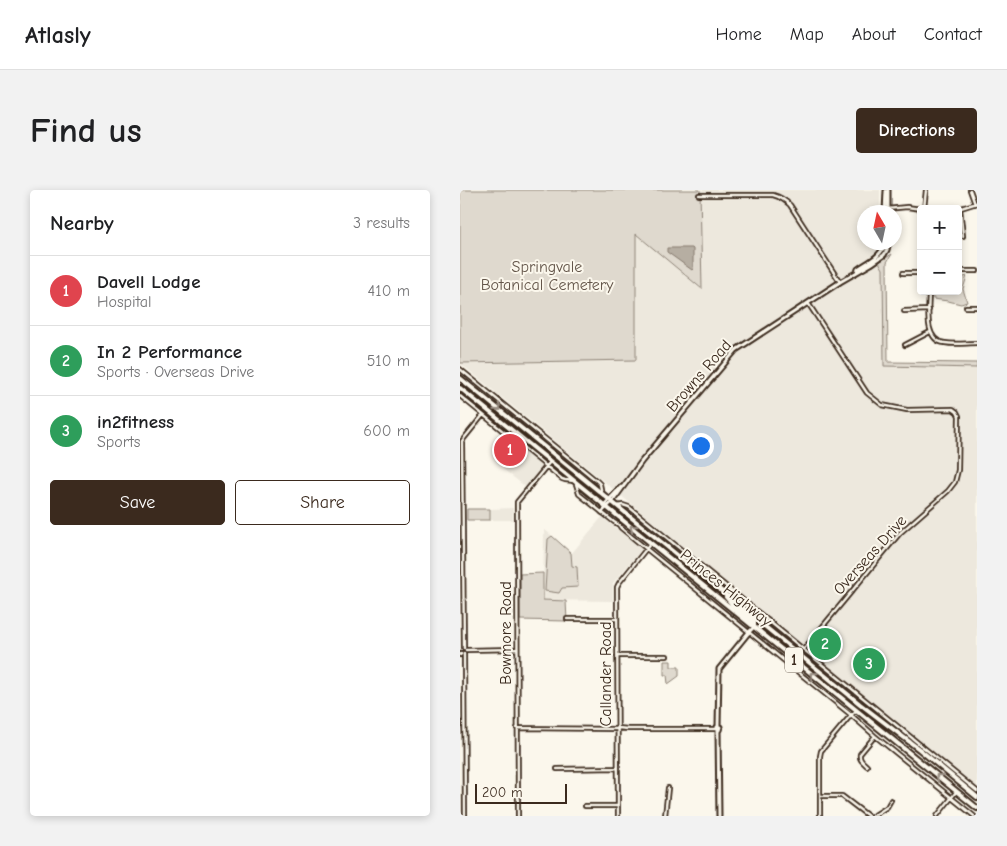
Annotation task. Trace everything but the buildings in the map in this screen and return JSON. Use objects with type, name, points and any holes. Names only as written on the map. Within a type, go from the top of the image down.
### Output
[{"type":"highway","name":"Princes Highway","points":[[460,378],[977,798]]},
{"type":"highway","name":"Princes Highway","points":[[460,388],[977,808]]},
{"type":"highway","points":[[550,461],[555,456]]},
{"type":"highway","points":[[558,467],[563,462]]},
{"type":"highway","points":[[721,591],[732,604],[754,622],[754,628]]},
{"type":"highway","points":[[856,711],[860,704]]},
{"type":"street","points":[[887,190],[887,205]]},
{"type":"street","points":[[923,205],[926,190]]},
{"type":"street","points":[[962,207],[976,203],[970,190]]},
{"type":"street","points":[[699,195],[773,195],[785,200],[840,282]]},
{"type":"street","points":[[902,208],[917,209]]},
{"type":"street","name":"Browns Road","points":[[602,512],[736,350],[840,282],[865,268],[884,255],[887,250]]},
{"type":"street","points":[[964,271],[977,271]]},
{"type":"street","points":[[904,273],[917,273]]},
{"type":"street","points":[[929,295],[929,325],[931,332],[937,340],[943,343],[977,343]]},
{"type":"street","name":"Overseas Drive","points":[[804,649],[900,533],[948,491],[955,482],[958,470],[959,416],[953,409],[907,410],[882,405],[867,392],[808,303]]},
{"type":"street","points":[[966,307],[977,307]]},
{"type":"street","points":[[904,311],[929,310]]},
{"type":"street","points":[[905,345],[931,332]]},
{"type":"street","points":[[460,369],[597,481],[600,484],[602,494]]},
{"type":"street","points":[[460,396],[546,467],[565,480],[575,481],[580,494],[974,816]]},
{"type":"street","points":[[465,816],[462,440],[483,415]]},
{"type":"street","name":"Bowmore Road","points":[[518,816],[517,502],[550,461]]},
{"type":"street","points":[[617,506],[629,507],[977,791]]},
{"type":"street","name":"Callander Road","points":[[618,816],[618,585],[651,543]]},
{"type":"street","points":[[567,619],[617,619]]},
{"type":"street","points":[[748,623],[750,627],[749,632]]},
{"type":"street","points":[[719,816],[719,669],[754,628]]},
{"type":"street","points":[[460,648],[463,652]]},
{"type":"street","points":[[463,652],[517,649]]},
{"type":"street","points":[[617,656],[667,656]]},
{"type":"street","points":[[851,706],[851,715]]},
{"type":"street","points":[[820,816],[821,751],[856,711]]},
{"type":"street","points":[[517,728],[718,729]]},
{"type":"street","points":[[867,766],[859,757],[875,736]]},
{"type":"street","points":[[557,769],[618,768]]},
{"type":"street","points":[[665,816],[668,788]]},
{"type":"street","points":[[937,816],[956,791]]},
{"type":"street","points":[[820,796],[842,796],[868,816]]},
{"type":"street","points":[[873,816],[887,807],[892,800]]},
{"type":"street","points":[[585,806],[618,806]]},
{"type":"shaded area","points":[[700,190],[880,190],[880,205],[857,205],[857,250],[879,250],[879,262],[883,269],[884,366],[977,368],[977,789],[460,363],[558,362],[636,233],[702,289]]},
{"type":"shaded area","points":[[667,248],[692,248],[693,269],[667,252]]},
{"type":"shaded area","points":[[521,447],[543,466],[527,488],[503,469]]},
{"type":"shaded area","points":[[513,508],[513,520],[490,520],[490,509]]},
{"type":"shaded area","points":[[602,517],[642,549],[613,583],[613,601],[543,600],[544,529],[572,553]]},
{"type":"green space","name":"Springvale Botanical Cemetery","points":[[460,190],[700,190],[702,289],[636,234],[636,360],[460,363]]},
{"type":"green space","points":[[892,254],[887,262],[888,362],[977,363],[977,368],[884,366],[883,269],[879,262]]},
{"type":"green space","points":[[962,276],[967,276],[963,289],[967,302],[961,304],[933,299],[933,295],[962,295]]},
{"type":"green space","points":[[467,509],[490,509],[490,520],[467,520]]},
{"type":"green space","points":[[552,536],[571,553],[572,566],[577,567],[578,587],[562,588],[559,593],[545,591],[548,539]]},
{"type":"green space","points":[[543,573],[543,600],[566,601],[567,621],[520,620],[520,574]]},
{"type":"green space","points":[[664,661],[671,661],[671,667],[679,667],[679,676],[668,684],[667,675],[664,675]]},
{"type":"place","name":"Davell Lodge","points":[[510,450]]},
{"type":"place","name":"In 2 Performance","points":[[825,644]]},
{"type":"place","name":"in2fitness","points":[[869,664]]}]
